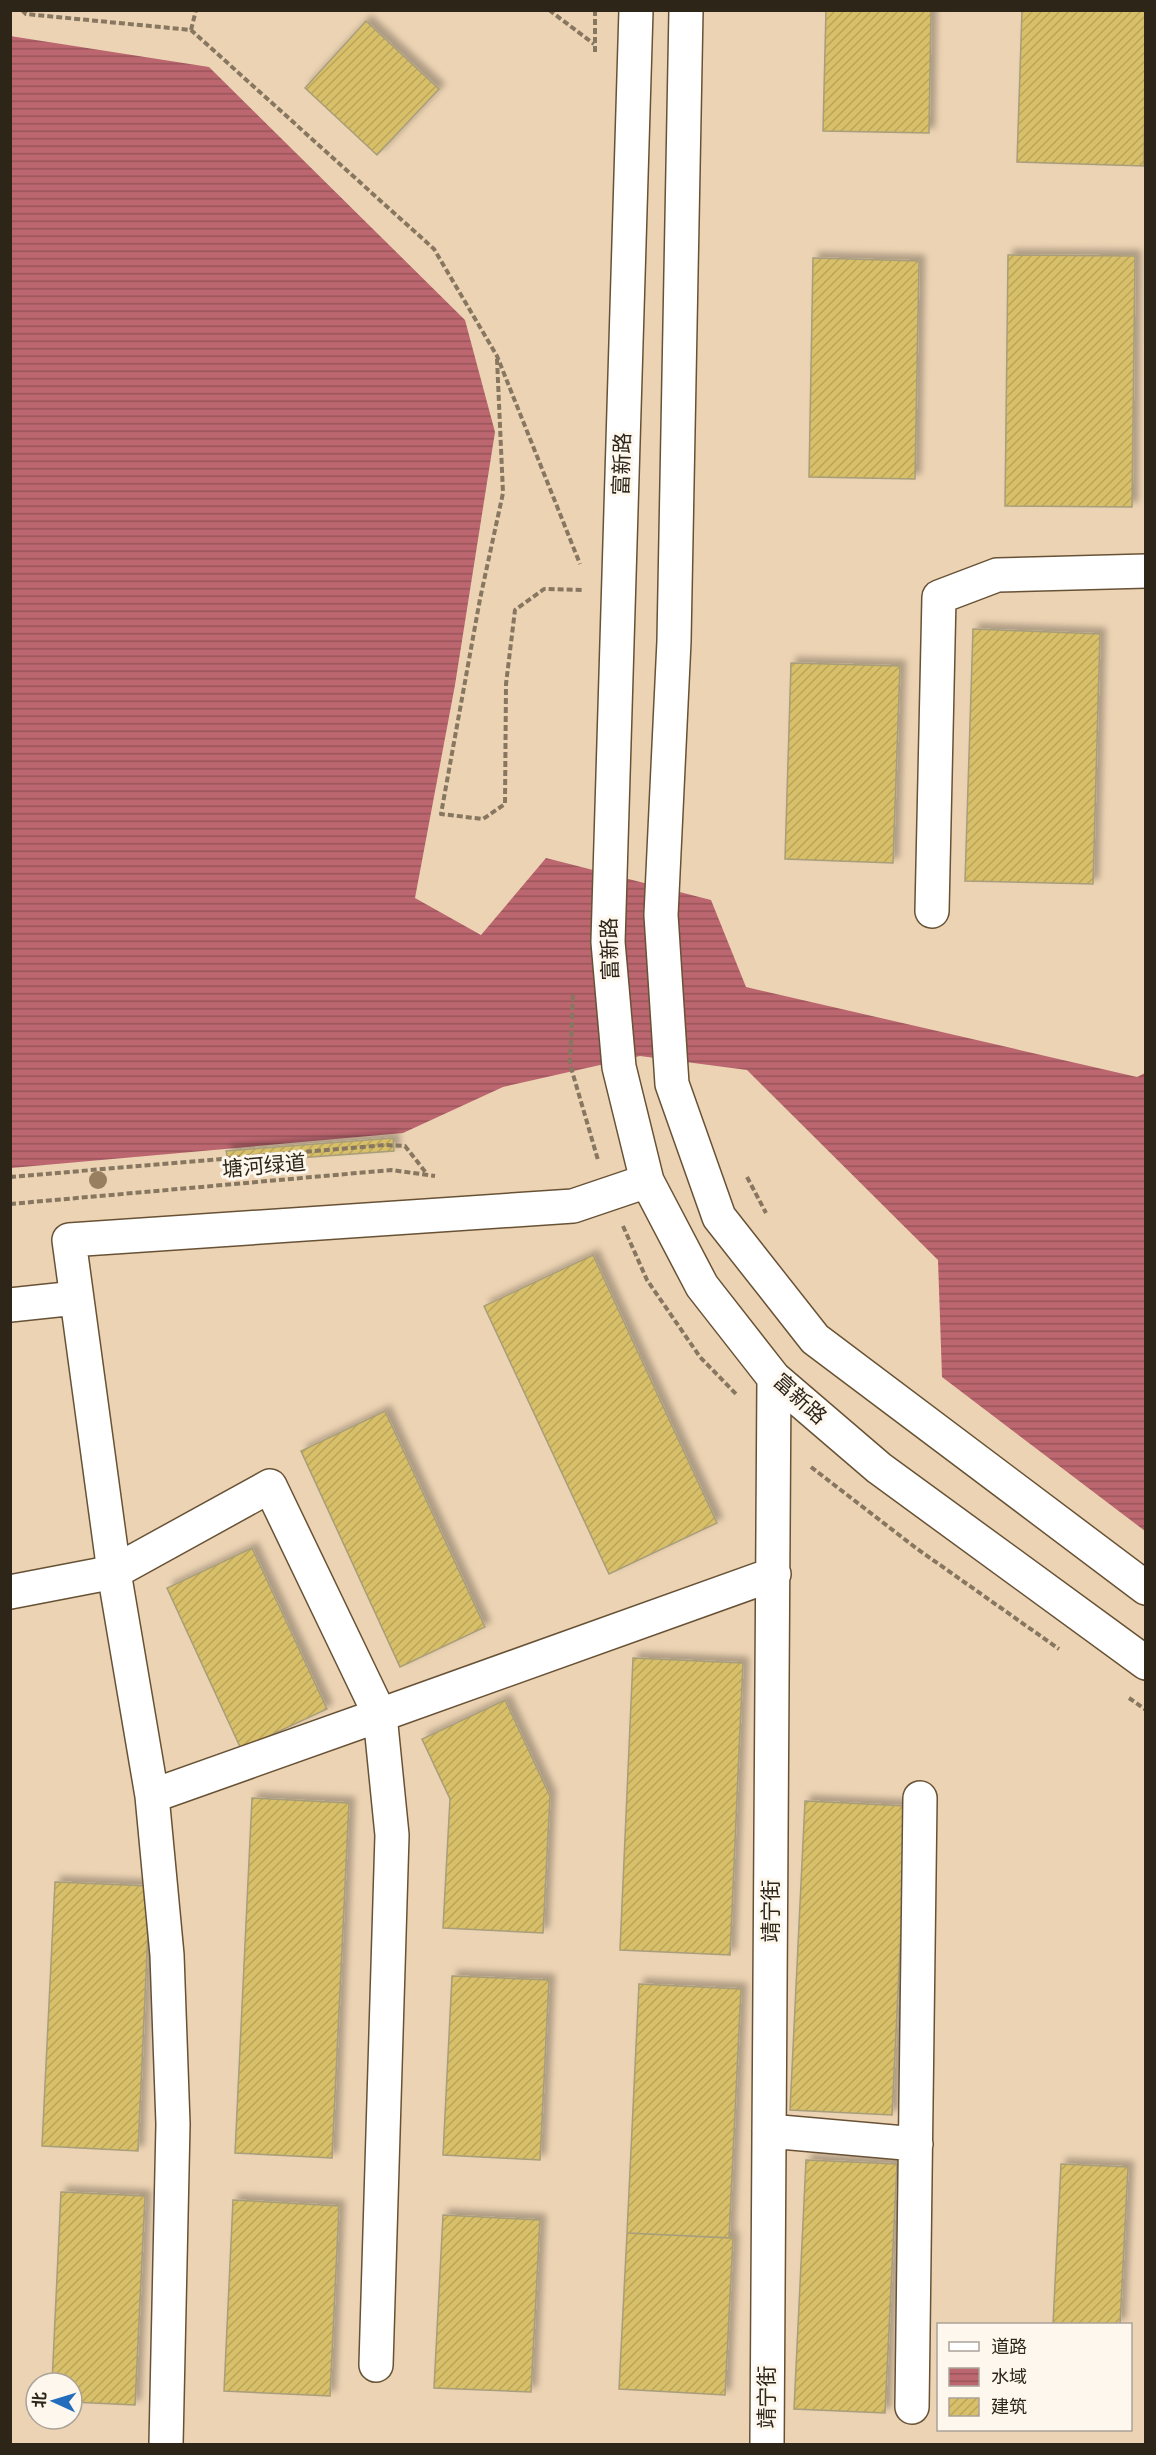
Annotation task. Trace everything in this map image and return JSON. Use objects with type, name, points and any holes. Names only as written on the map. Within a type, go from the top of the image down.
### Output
[{"type":"street","name":"富新路","points":[[636,10],[608,942],[619,1067],[647,1181],[702,1286],[774,1378],[879,1468],[1146,1663]]},
{"type":"street","points":[[686,10],[674,641],[661,915],[672,1084],[719,1217],[815,1339],[1146,1588]]},
{"type":"street","points":[[932,910],[939,597],[998,575],[1146,571]]},
{"type":"street","points":[[166,2445],[173,2124],[167,1956],[152,1796],[114,1572],[69,1240],[573,1206],[647,1181]]},
{"type":"street","points":[[10,1305],[76,1299]]},
{"type":"street","name":"靖宁街","points":[[767,2445],[774,1378]]},
{"type":"street","points":[[10,1592],[114,1572],[270,1486],[380,1714],[392,1835],[376,2366]]},
{"type":"street","points":[[152,1796],[774,1574]]},
{"type":"street","points":[[912,2407],[920,1798]]},
{"type":"street","points":[[769,2131],[916,2144]]},
{"type":"path","points":[[191,30],[196,10]]},
{"type":"path","points":[[549,10],[595,44]]},
{"type":"path","points":[[26,12],[191,30],[434,249],[497,356],[582,568]]},
{"type":"path","points":[[497,356],[503,493],[480,599],[441,814],[483,819],[505,804],[506,684],[514,610],[544,590],[591,590]]},
{"type":"path","points":[[10,1177],[385,1145],[405,1146],[427,1175]]},
{"type":"path","name":"塘河绿道","points":[[10,1204],[391,1170],[437,1176]]},
{"type":"path","points":[[746,1176],[771,1223]]},
{"type":"water","points":[[10,36],[209,67],[465,320],[495,432],[455,685],[415,898],[481,935],[546,858],[711,900],[746,987],[1137,1077],[1145,1073],[1145,1531],[942,1377],[938,1260],[747,1070],[640,1056],[503,1087],[403,1133],[11,1168]]},
{"type":"building","points":[[826,10],[931,10],[929,133],[823,131]]},
{"type":"building","points":[[1022,10],[1146,10],[1144,166],[1017,162]]},
{"type":"building","points":[[366,21],[439,89],[377,155],[305,88]]},
{"type":"building","points":[[1008,255],[1135,256],[1132,507],[1005,506]]},
{"type":"building","points":[[813,258],[919,261],[915,479],[809,477]]},
{"type":"building","points":[[973,629],[1100,634],[1093,884],[965,881]]},
{"type":"building","points":[[791,663],[900,666],[893,863],[785,859]]},
{"type":"building","points":[[393,1138],[394,1151],[229,1163],[226,1151]]},
{"type":"building","points":[[593,1255],[717,1523],[609,1574],[484,1306]]},
{"type":"building","points":[[385,1411],[485,1627],[400,1667],[301,1451]]},
{"type":"building","points":[[252,1548],[327,1709],[241,1749],[167,1588]]},
{"type":"building","points":[[633,1658],[743,1663],[730,1955],[620,1950]]},
{"type":"building","points":[[505,1700],[550,1796],[543,1933],[443,1928],[450,1799],[422,1739]]},
{"type":"building","points":[[252,1798],[349,1803],[332,2158],[235,2153]]},
{"type":"building","points":[[805,1801],[907,1806],[892,2115],[790,2110]]},
{"type":"building","points":[[55,1882],[150,1886],[138,2151],[42,2146]]},
{"type":"building","points":[[452,1976],[549,1980],[540,2160],[443,2155]]},
{"type":"building","points":[[639,1984],[741,1989],[729,2238],[627,2233]]},
{"type":"building","points":[[806,2160],[897,2164],[885,2413],[794,2409]]},
{"type":"building","points":[[1061,2164],[1128,2167],[1120,2323],[1053,2323]]},
{"type":"building","points":[[61,2192],[145,2196],[135,2405],[84,2403],[84,2371],[53,2371]]},
{"type":"building","points":[[233,2200],[339,2206],[330,2396],[224,2391]]},
{"type":"building","points":[[443,2215],[540,2220],[531,2392],[434,2388]]},
{"type":"building","points":[[627,2233],[733,2238],[725,2395],[619,2389]]}]
